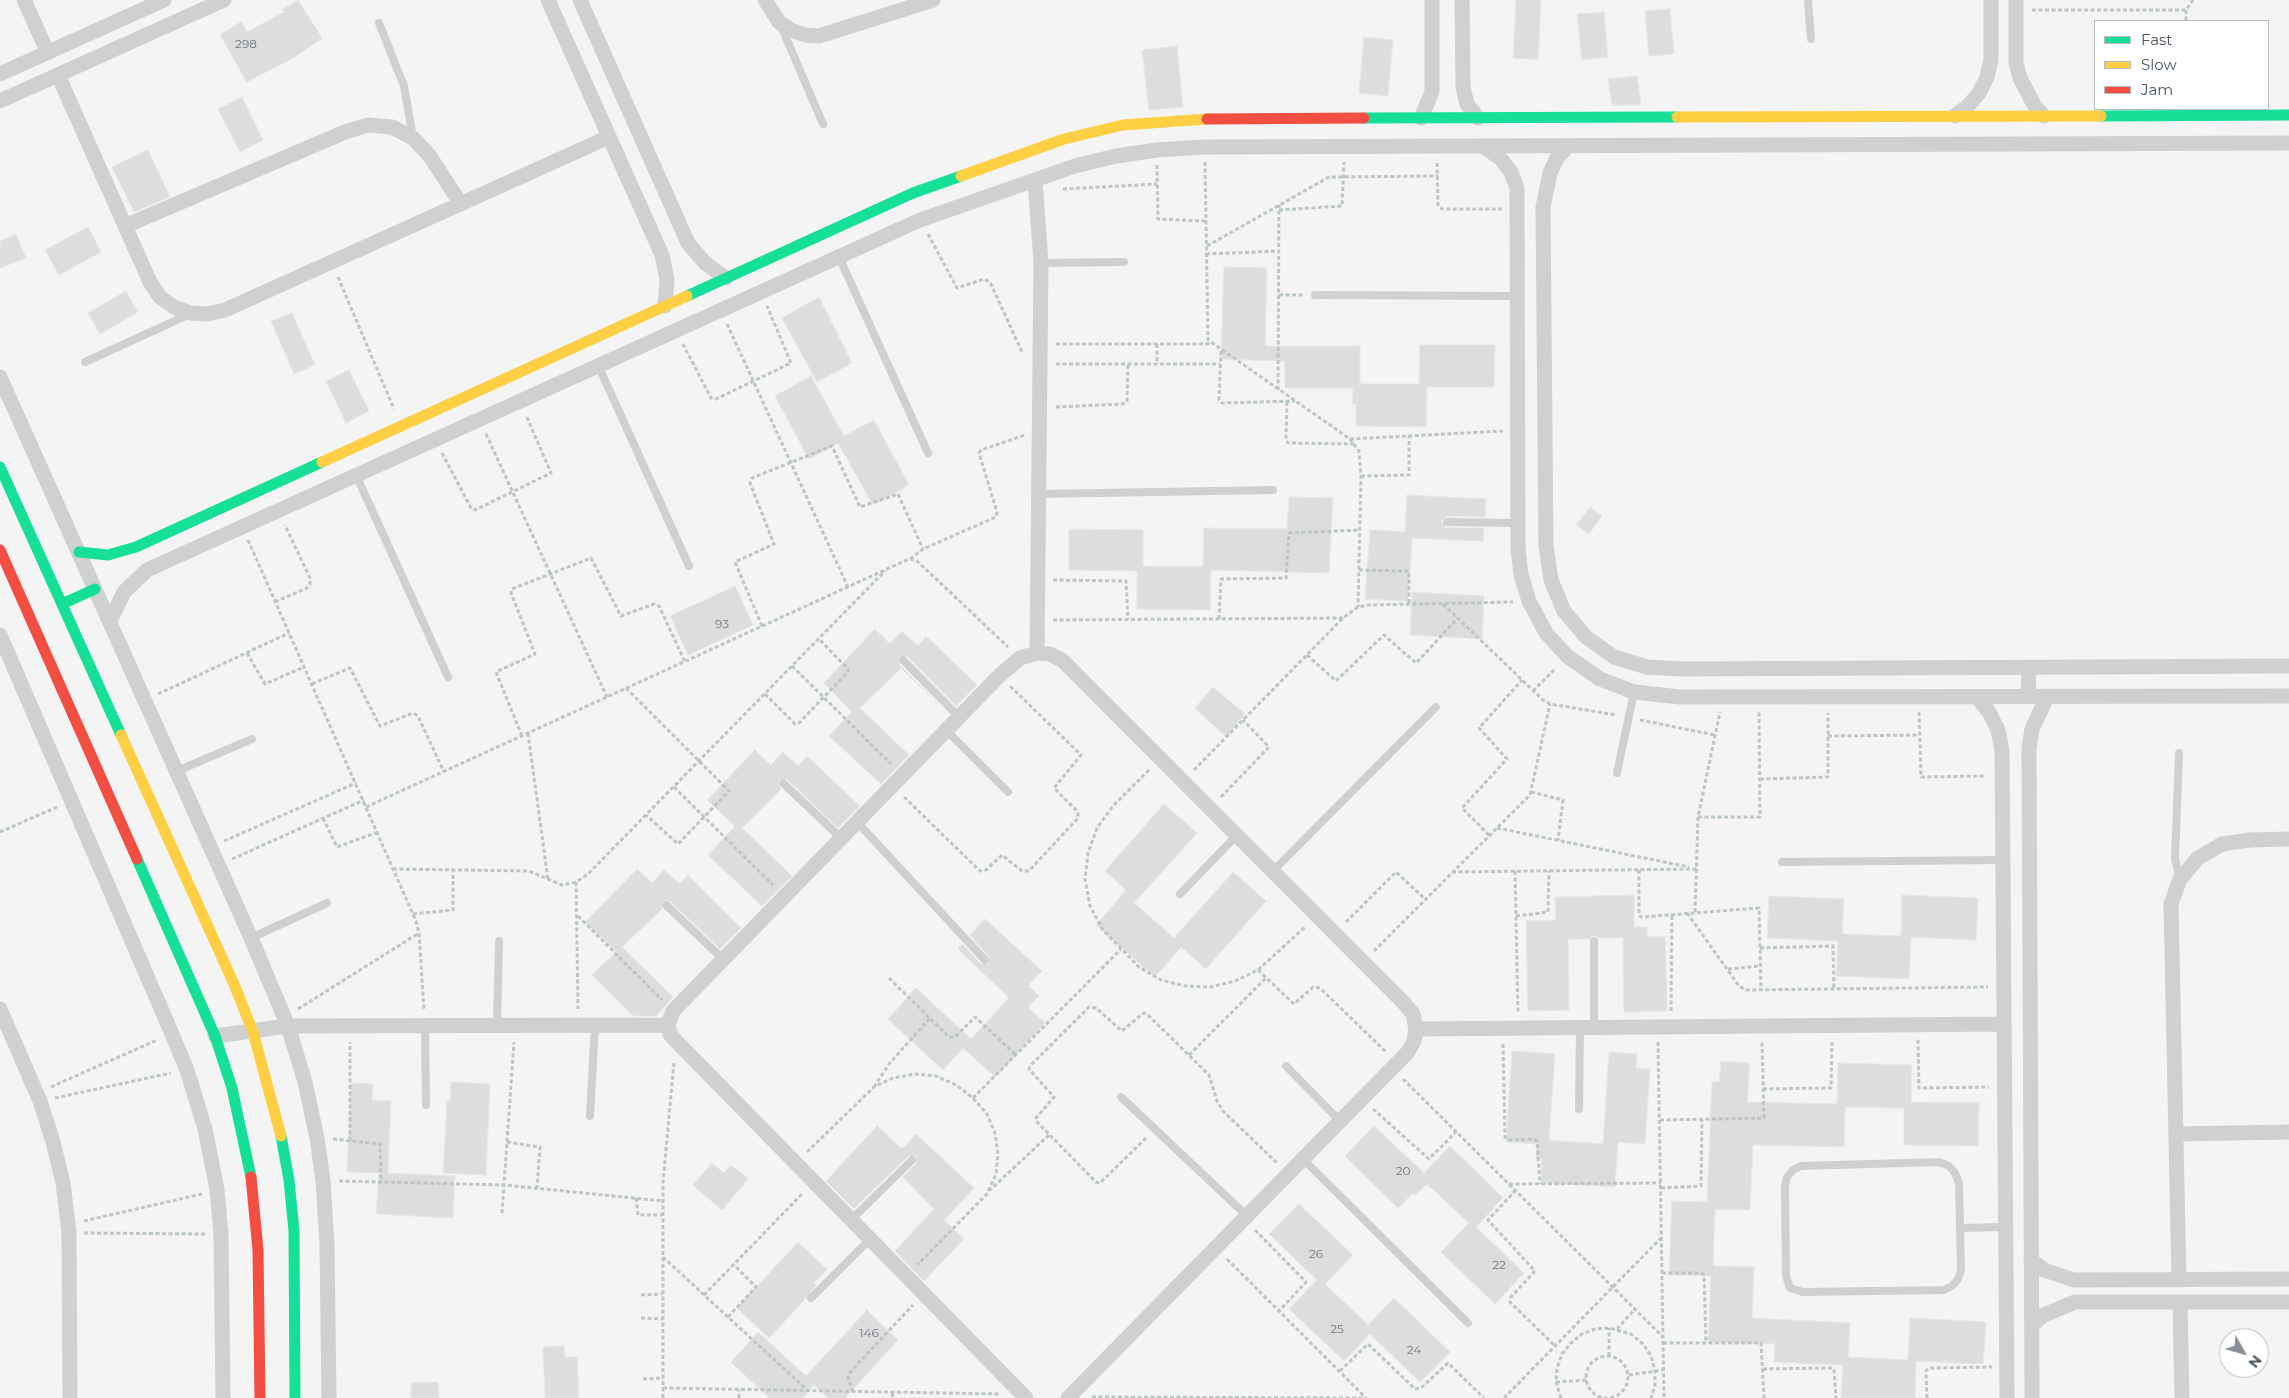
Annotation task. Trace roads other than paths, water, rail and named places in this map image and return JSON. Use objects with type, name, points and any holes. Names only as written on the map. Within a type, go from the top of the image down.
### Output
[{"type":"street","points":[[24,0],[48,53]]},
{"type":"street","points":[[0,74],[164,0]]},
{"type":"street","points":[[0,101],[224,0]]},
{"type":"street","points":[[548,0],[662,255],[667,280],[664,306]]},
{"type":"street","points":[[580,0],[688,243],[705,263],[726,278]]},
{"type":"street","points":[[765,0],[779,22],[798,33],[819,36],[933,0]]},
{"type":"street","points":[[1421,118],[1432,92],[1432,0]]},
{"type":"street","points":[[1462,0],[1463,87],[1467,104],[1478,118]]},
{"type":"street","points":[[1955,116],[1968,106],[1979,93],[1987,77],[1991,60],[1991,0]]},
{"type":"street","points":[[2016,5],[2016,63],[2020,78],[2034,105],[2044,116]]},
{"type":"street","points":[[58,75],[150,282],[160,296],[174,307],[190,313],[208,314],[225,310],[609,137]]},
{"type":"street","points":[[79,552],[108,555],[136,547],[912,193],[1064,139],[1123,126],[1184,118],[2289,115]]},
{"type":"street","points":[[126,226],[345,132],[368,125],[392,127],[413,138],[429,155],[461,204]]},
{"type":"street","points":[[110,621],[124,592],[147,570],[920,220],[1036,185],[1116,156],[1157,150],[1205,147],[2289,143]]},
{"type":"street","points":[[1484,146],[1501,159],[1511,172],[1517,188],[1518,523],[1521,575],[1529,602],[1546,633],[1567,656],[1600,679],[1634,692],[1680,697],[2289,696]]},
{"type":"street","points":[[1568,146],[1554,165],[1545,190],[1543,247],[1546,546],[1551,580],[1564,611],[1586,637],[1614,656],[1647,667],[2029,668],[2289,666]]},
{"type":"street","points":[[1036,185],[1041,263],[1037,653]]},
{"type":"street","points":[[1518,249],[1543,247]]},
{"type":"street","points":[[0,377],[211,847],[287,1022],[306,1082],[318,1138],[323,1181],[327,1245],[329,1398]]},
{"type":"street","points":[[0,467],[234,984],[252,1032],[280,1130],[290,1188],[294,1231],[295,1398]]},
{"type":"street","points":[[0,550],[216,1036],[239,1114],[254,1195],[258,1250],[260,1398]]},
{"type":"street","points":[[62,604],[95,589]]},
{"type":"street","points":[[0,635],[7,667],[72,800],[187,1070],[206,1129],[217,1190],[221,1234],[223,1398]]},
{"type":"street","points":[[216,1036],[252,1032],[287,1022],[350,1026],[515,1026],[595,1025],[670,1018],[841,838],[946,730],[1020,658],[1037,653],[1050,654],[1062,660],[1404,1003],[1413,1014],[1416,1029],[1414,1041],[1395,1065],[1068,1398]]},
{"type":"street","points":[[2028,696],[2029,668]]},
{"type":"street","points":[[2032,1398],[2028,785],[2029,748],[2032,729],[2038,712],[2048,696]]},
{"type":"street","points":[[1977,697],[1989,712],[1998,730],[2002,750],[2007,1398]]},
{"type":"street","points":[[2002,780],[2028,785]]},
{"type":"street","points":[[2179,1280],[2170,904],[2180,879],[2198,858],[2222,844],[2250,840],[2289,839]]},
{"type":"street","points":[[0,1009],[38,1097],[57,1158],[68,1229],[70,1398]]},
{"type":"street","points":[[670,1018],[670,1034],[676,1041],[1025,1396]]},
{"type":"street","points":[[1416,1029],[2004,1024]]},
{"type":"street","points":[[2176,1134],[2289,1132]]},
{"type":"street","points":[[2031,1260],[2058,1276],[2074,1280],[2289,1279]]},
{"type":"street","points":[[2032,1325],[2044,1315],[2075,1302],[2289,1302]]},
{"type":"street","points":[[2180,1302],[2182,1398]]},
{"type":"lane","points":[[1808,0],[1811,39]]},
{"type":"lane","points":[[779,22],[823,124]]},
{"type":"lane","points":[[379,23],[404,86],[413,138]]},
{"type":"lane","points":[[839,257],[928,453]]},
{"type":"lane","points":[[1041,263],[1124,262]]},
{"type":"lane","points":[[1316,295],[1518,296]]},
{"type":"lane","points":[[85,362],[190,313]]},
{"type":"lane","points":[[598,366],[690,566]]},
{"type":"lane","points":[[356,475],[448,677]]},
{"type":"lane","points":[[1038,494],[1273,490]]},
{"type":"lane","points":[[1447,522],[1518,523]]},
{"type":"lane","points":[[903,660],[959,717]]},
{"type":"lane","points":[[1617,773],[1634,692]]},
{"type":"lane","points":[[1273,871],[1436,707]]},
{"type":"lane","points":[[946,730],[1008,792]]},
{"type":"lane","points":[[177,771],[252,739]]},
{"type":"lane","points":[[2179,753],[2175,858],[2180,879]]},
{"type":"lane","points":[[783,782],[841,838]]},
{"type":"lane","points":[[857,822],[985,960]]},
{"type":"lane","points":[[1180,894],[1237,835]]},
{"type":"lane","points":[[1782,862],[2003,860]]},
{"type":"lane","points":[[251,938],[327,903]]},
{"type":"lane","points":[[666,905],[724,960]]},
{"type":"lane","points":[[497,1026],[499,941]]},
{"type":"lane","points":[[1579,1109],[1594,941]]},
{"type":"lane","points":[[590,1116],[595,1025]]},
{"type":"lane","points":[[425,1026],[426,1105]]},
{"type":"lane","points":[[1286,1066],[1340,1121]]},
{"type":"lane","points":[[1121,1097],[1246,1217]]},
{"type":"lane","points":[[1303,1159],[1468,1323]]},
{"type":"lane","points":[[852,1220],[912,1160]]},
{"type":"lane","points":[[1939,1162],[1948,1166],[1955,1173],[1959,1183],[1960,1228],[1961,1270],[1958,1279],[1952,1286],[1944,1290],[1803,1292],[1790,1288],[1787,1282],[1785,1186],[1787,1177],[1793,1170],[1801,1166],[1939,1162]]},
{"type":"lane","points":[[1960,1228],[2006,1227]]},
{"type":"lane","points":[[811,1298],[870,1239]]}]
